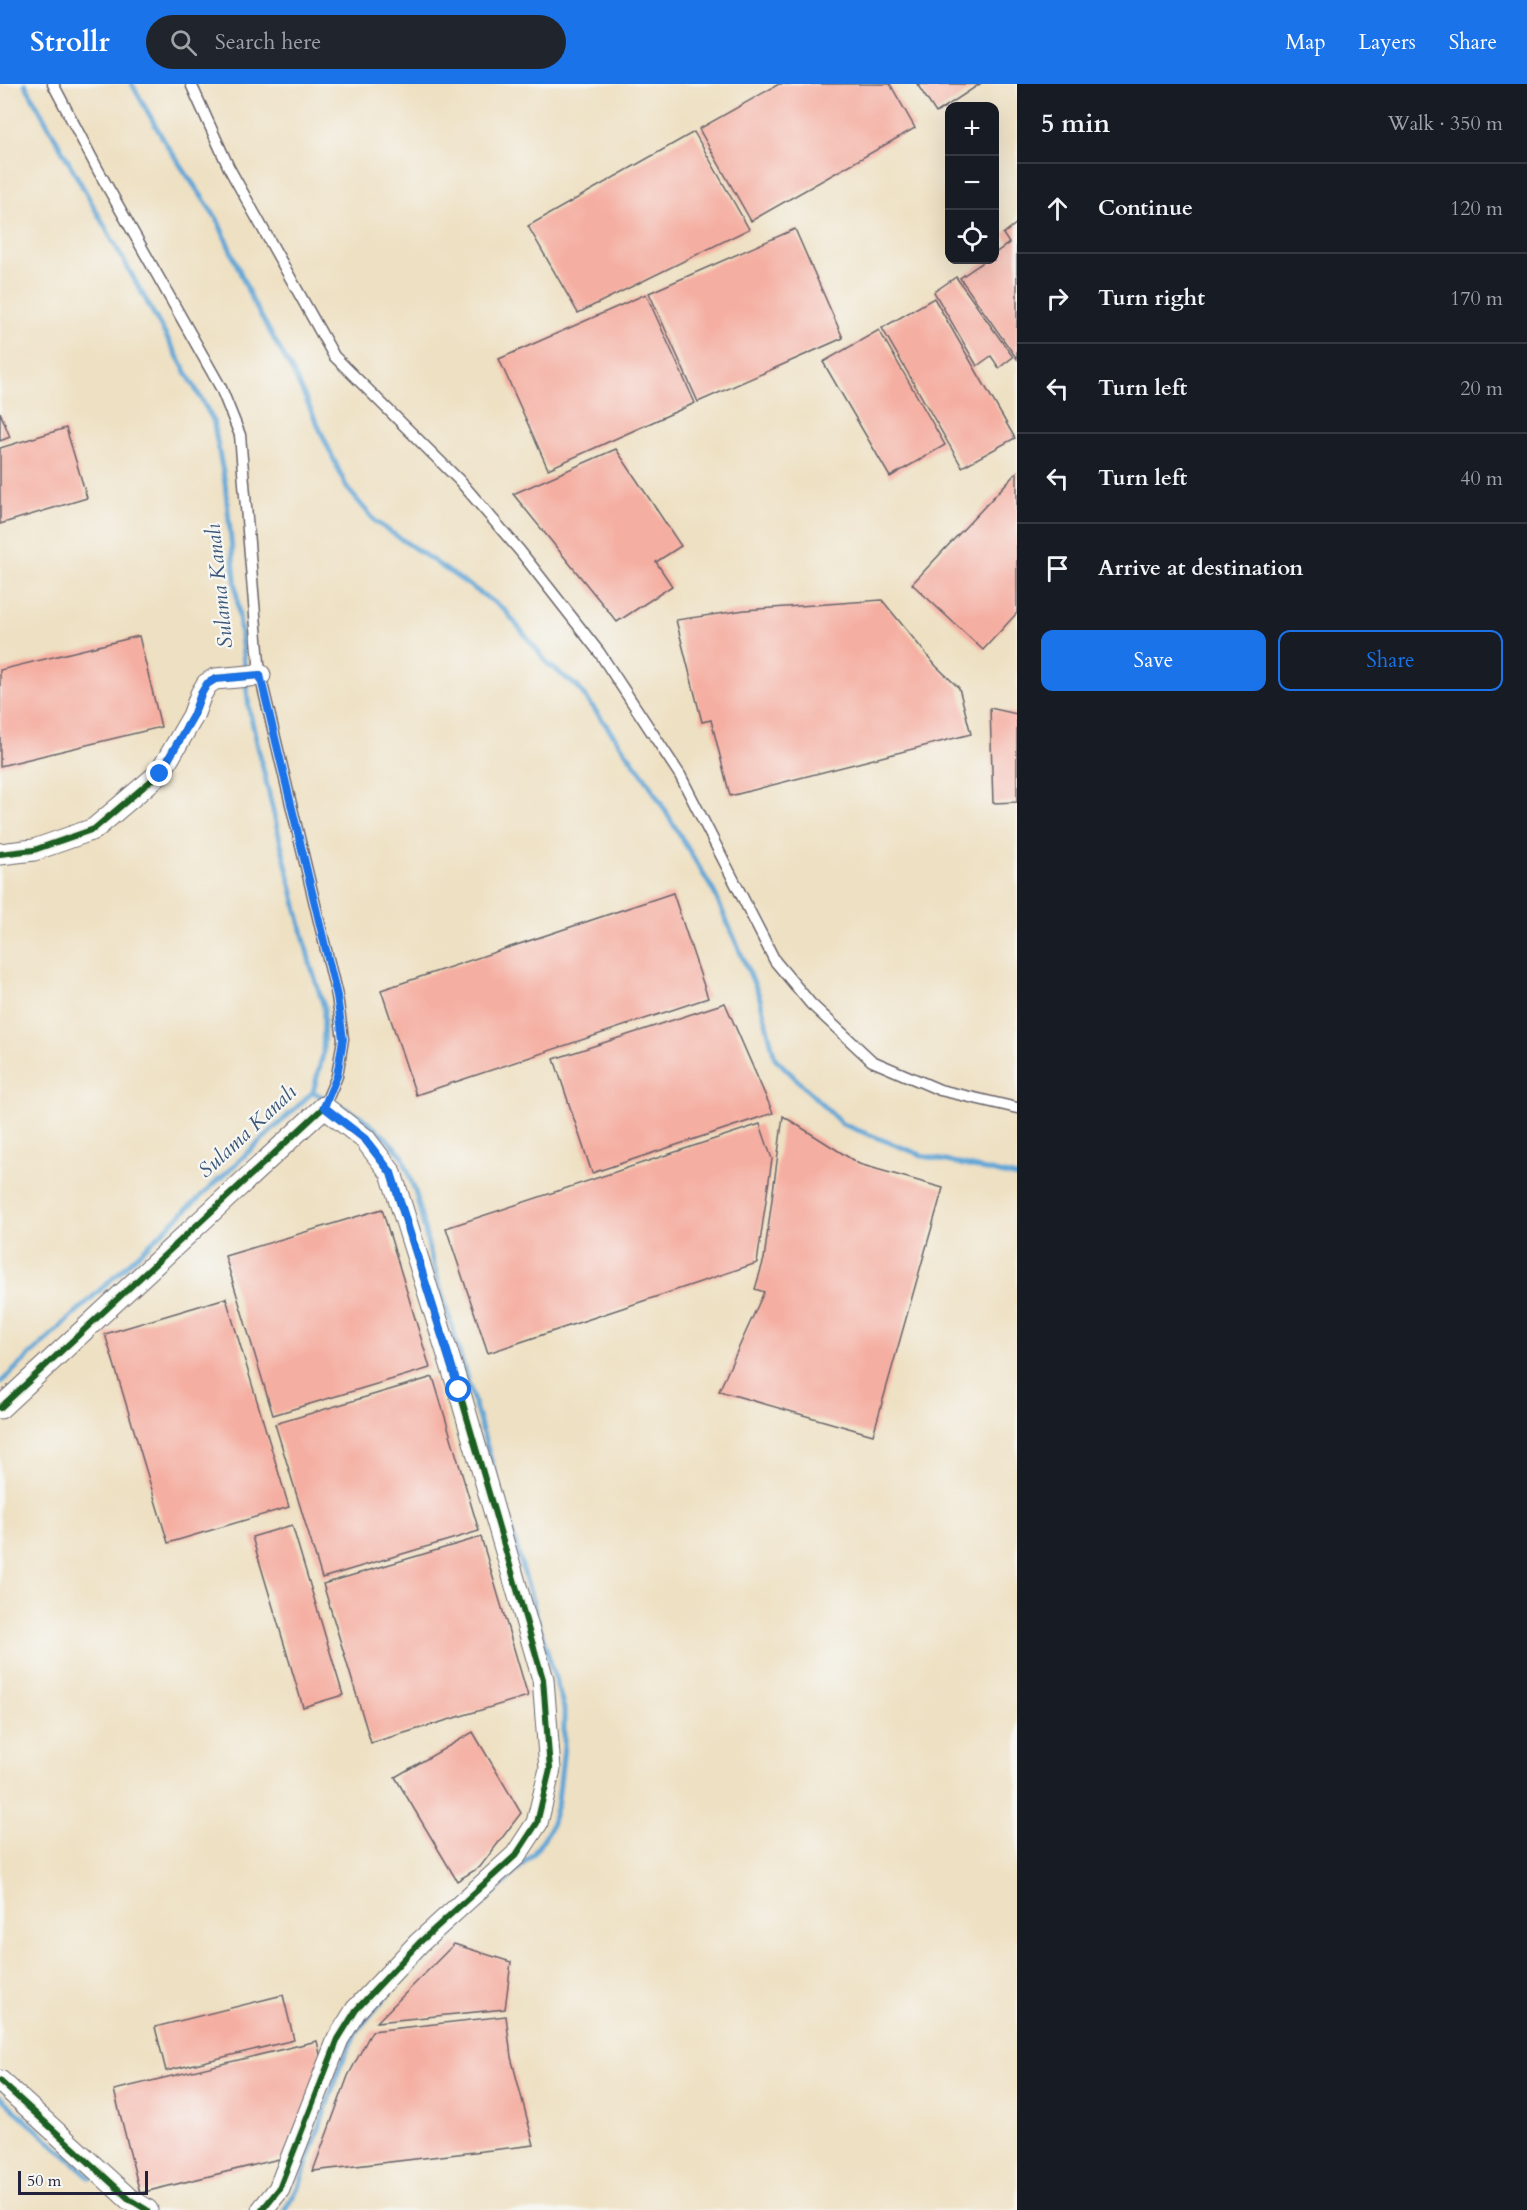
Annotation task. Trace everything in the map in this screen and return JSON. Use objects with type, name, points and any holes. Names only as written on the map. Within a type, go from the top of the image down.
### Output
[{"type":"street","points":[[0,854],[34,850],[94,829],[160,774],[193,716],[207,684],[215,679],[260,675]]},
{"type":"street","points":[[0,1408],[324,1107],[365,1139],[391,1173],[459,1390],[543,1679],[550,1769],[537,1823],[516,1856],[419,1943],[356,2010],[338,2039],[279,2189],[262,2210]]},
{"type":"street","points":[[0,2081],[129,2199],[147,2210]]},
{"type":"lane","points":[[53,84],[98,170],[221,388],[240,435],[260,675],[337,996],[343,1039],[337,1076],[324,1107]]},
{"type":"lane","points":[[191,84],[230,168],[334,356],[459,480],[520,551],[599,652],[680,775],[775,961],[811,1004],[872,1061],[940,1090],[1017,1108]]},
{"type":"building","points":[[779,84],[890,84],[915,128],[751,221],[699,129]]},
{"type":"building","points":[[917,84],[980,84],[953,102],[945,102],[945,107],[936,113]]},
{"type":"building","points":[[694,132],[749,229],[578,313],[528,226]]},
{"type":"building","points":[[1017,223],[1017,359],[960,278],[980,264],[999,264],[999,250],[1009,243],[1003,234]]},
{"type":"building","points":[[795,229],[843,338],[698,402],[649,293]]},
{"type":"building","points":[[956,277],[1013,357],[999,368],[991,356],[977,366],[934,292]]},
{"type":"building","points":[[646,294],[695,403],[548,469],[499,359]]},
{"type":"building","points":[[934,298],[1015,438],[962,467],[882,328]]},
{"type":"building","points":[[879,330],[945,445],[890,477],[823,362]]},
{"type":"building","points":[[0,412],[10,437],[0,441]]},
{"type":"building","points":[[66,428],[87,498],[0,524],[0,448]]},
{"type":"building","points":[[616,449],[681,546],[656,562],[672,586],[617,622],[513,494]]},
{"type":"building","points":[[1017,472],[1017,613],[983,650],[912,584]]},
{"type":"building","points":[[882,600],[936,666],[959,688],[971,734],[730,796],[711,720],[702,722],[676,620],[745,610]]},
{"type":"building","points":[[139,636],[161,727],[0,766],[0,670]]},
{"type":"building","points":[[990,708],[1017,714],[1017,802],[993,803]]},
{"type":"building","points":[[673,893],[708,998],[416,1095],[381,990]]},
{"type":"building","points":[[725,1003],[773,1113],[592,1173],[554,1059]]},
{"type":"building","points":[[783,1116],[859,1164],[943,1188],[873,1435],[719,1391],[764,1292],[755,1289],[764,1259]]},
{"type":"building","points":[[760,1124],[772,1159],[757,1263],[488,1353],[446,1228]]},
{"type":"building","points":[[382,1209],[430,1368],[273,1415],[225,1256]]},
{"type":"building","points":[[226,1298],[289,1507],[168,1543],[105,1334]]},
{"type":"building","points":[[433,1377],[479,1531],[322,1578],[275,1424]]},
{"type":"building","points":[[292,1525],[343,1695],[303,1707],[252,1537]]},
{"type":"building","points":[[481,1537],[528,1696],[371,1743],[323,1584]]},
{"type":"building","points":[[473,1732],[521,1813],[480,1867],[457,1881],[395,1777]]},
{"type":"building","points":[[454,1944],[511,1962],[505,2009],[377,2022]]},
{"type":"building","points":[[283,1995],[294,2040],[166,2071],[155,2027]]},
{"type":"building","points":[[506,2016],[511,2057],[534,2145],[313,2171],[348,2076],[372,2031]]},
{"type":"building","points":[[317,2041],[323,2067],[283,2158],[140,2193],[114,2090]]},
{"type":"waterway","name":"Sulama Kanalı","points":[[25,84],[213,420],[225,483],[245,673]]},
{"type":"waterway","points":[[132,84],[166,144],[217,219],[253,302],[295,376],[347,488],[376,522],[504,609],[549,665],[578,687],[648,782],[714,892],[759,995],[775,1058],[842,1124],[924,1156],[1017,1177]]},
{"type":"waterway","name":"Sulama Kanalı","points":[[0,1383],[313,1092],[323,1054],[324,1007],[310,963],[274,815],[249,709],[246,682]]},
{"type":"waterway","points":[[285,2210],[300,2184],[339,2069],[356,2032],[398,1982],[470,1917],[534,1853],[550,1829],[558,1801],[564,1747],[564,1709],[429,1249],[416,1194],[402,1155],[360,1116],[313,1092]]},
{"type":"waterway","points":[[0,2097],[91,2178]]},
{"type":"cycle path","points":[[0,854],[34,850],[94,829],[160,773],[193,716],[207,684],[215,679],[260,675]]},
{"type":"cycle path","points":[[0,1408],[324,1107],[365,1139],[391,1173],[459,1390],[543,1679],[550,1769],[537,1823],[516,1855],[419,1943],[356,2010],[338,2039],[279,2189],[262,2210]]},
{"type":"cycle path","points":[[0,2081],[129,2199],[147,2210]]},
{"type":"route","points":[[160,774],[193,716],[207,684],[215,679],[260,675],[337,996],[343,1039],[337,1076],[324,1107],[365,1139],[391,1173],[459,1390]]}]
